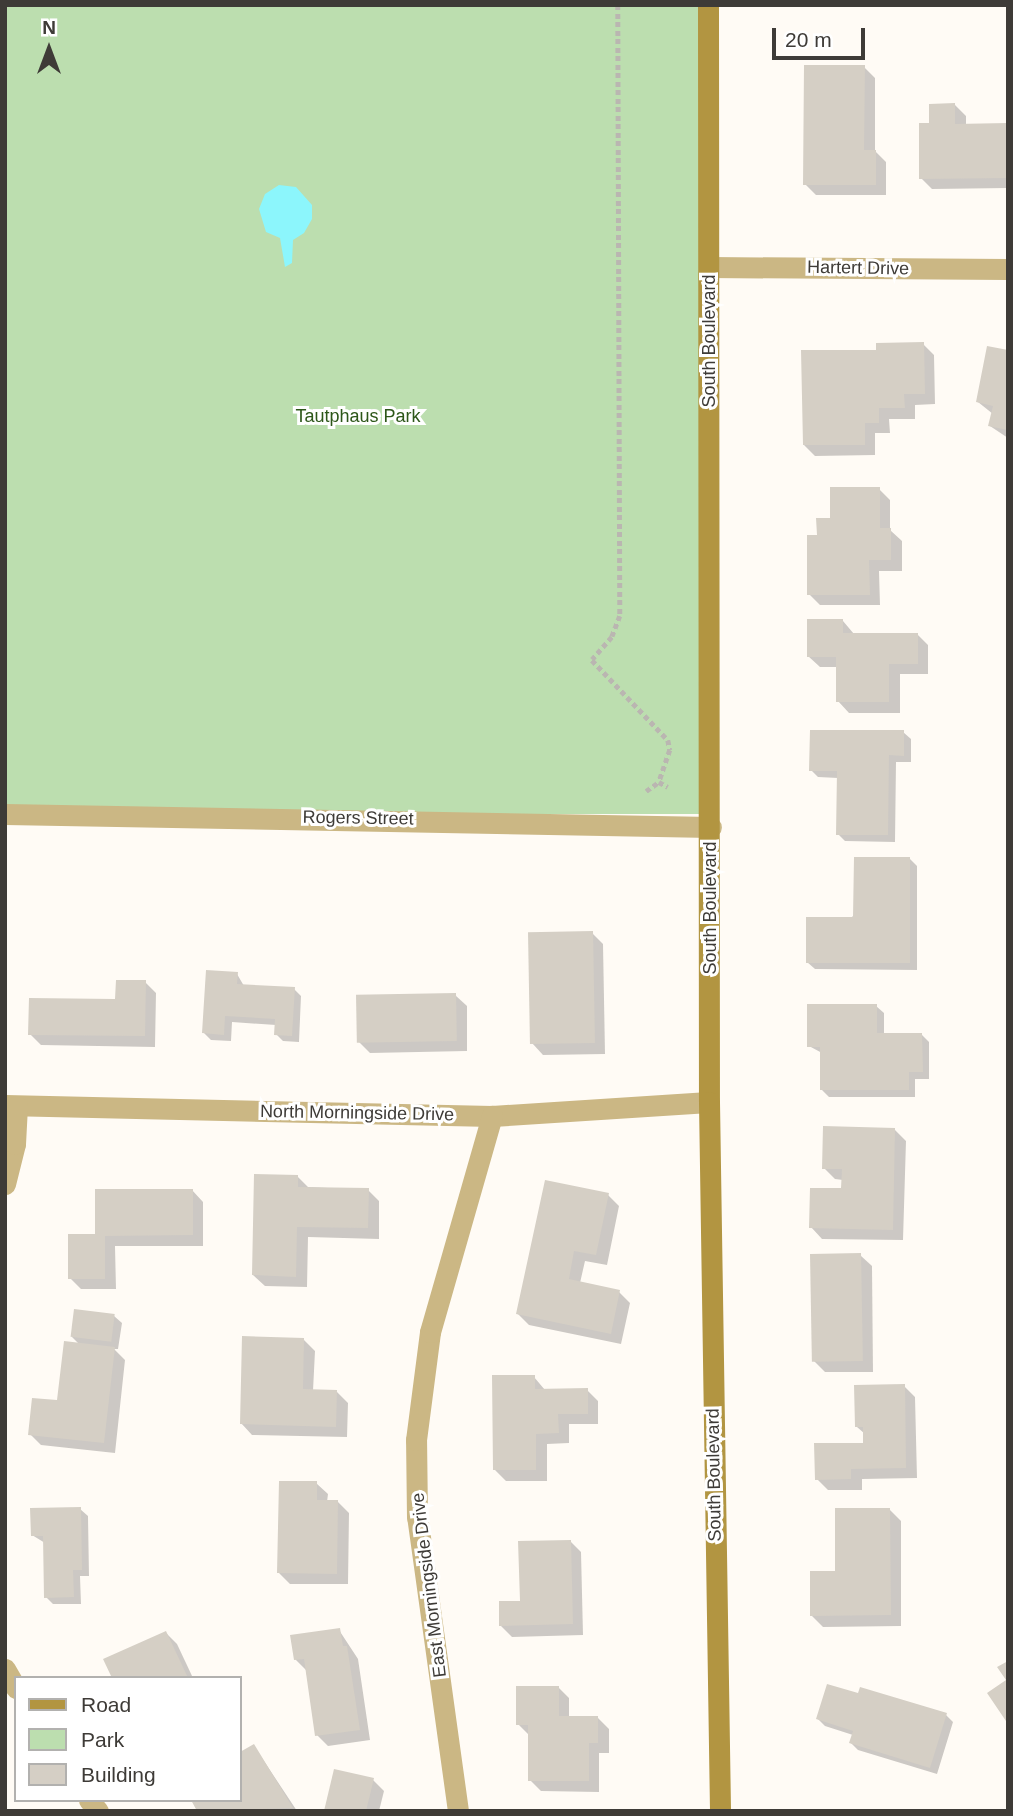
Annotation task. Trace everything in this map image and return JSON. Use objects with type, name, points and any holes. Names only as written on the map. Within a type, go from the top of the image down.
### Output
[{"type":"street","name":"South Boulevard","points":[[708,5],[709,1102],[720,1811]]},
{"type":"street","name":"Hartert Drive","points":[[709,267],[1008,270]]},
{"type":"street","name":"Rogers Street","points":[[5,814],[710,827]]},
{"type":"street","name":"North Morningside Drive","points":[[11,1105],[492,1116],[709,1102]]},
{"type":"street","points":[[5,1184],[15,1144],[11,1105]]},
{"type":"street","name":"East Morningside Drive","points":[[458,1811],[417,1517],[416,1440],[430,1332],[492,1116]]},
{"type":"street","points":[[5,1669],[14,1685]]},
{"type":"path","points":[[618,5],[620,616],[612,637],[592,660],[668,740],[659,782],[646,790]]},
{"type":"path","points":[[659,782],[668,787]]},
{"type":"green space","name":"Tautphaus Park","points":[[5,5],[708,5],[708,814],[5,814]]},
{"type":"water","points":[[279,185],[296,187],[312,205],[312,219],[304,233],[293,240],[292,263],[285,267],[280,238],[266,232],[259,209],[265,194]]},
{"type":"building","points":[[804,65],[865,65],[864,150],[876,150],[876,185],[803,185]]},
{"type":"building","points":[[955,103],[955,124],[1008,123],[1008,178],[919,179],[919,123],[929,123],[929,104]]},
{"type":"building","points":[[924,342],[925,394],[904,394],[905,408],[879,408],[879,423],[865,423],[865,445],[803,445],[801,350],[876,350],[876,343]]},
{"type":"building","points":[[987,346],[1008,350],[1008,430],[988,426],[993,406],[976,402]]},
{"type":"building","points":[[830,487],[880,487],[880,528],[891,528],[891,560],[869,560],[870,595],[807,595],[807,535],[817,535],[816,518],[830,518]]},
{"type":"building","points":[[807,619],[843,619],[843,633],[918,633],[918,664],[889,664],[889,702],[836,702],[836,657],[807,657]]},
{"type":"building","points":[[810,730],[904,730],[904,756],[889,755],[888,835],[836,835],[837,771],[809,771]]},
{"type":"building","points":[[854,857],[910,857],[910,963],[806,963],[806,917],[853,917]]},
{"type":"building","points":[[593,931],[595,1043],[530,1044],[528,932]]},
{"type":"building","points":[[206,970],[238,972],[237,984],[295,987],[292,1036],[274,1035],[275,1019],[225,1016],[224,1035],[202,1033]]},
{"type":"building","points":[[116,980],[146,980],[145,1036],[28,1035],[29,998],[115,999]]},
{"type":"building","points":[[456,993],[457,1041],[357,1043],[356,995]]},
{"type":"building","points":[[807,1004],[877,1004],[877,1033],[922,1033],[923,1072],[909,1072],[909,1090],[820,1090],[820,1047],[807,1047]]},
{"type":"building","points":[[823,1126],[895,1128],[893,1230],[809,1228],[810,1188],[841,1188],[842,1169],[822,1169]]},
{"type":"building","points":[[254,1174],[298,1175],[298,1187],[369,1188],[368,1228],[297,1227],[296,1277],[252,1275]]},
{"type":"building","points":[[545,1180],[609,1193],[596,1255],[574,1251],[569,1279],[620,1290],[611,1334],[516,1314]]},
{"type":"building","points":[[95,1189],[193,1189],[193,1235],[105,1236],[105,1279],[68,1279],[68,1234],[95,1234]]},
{"type":"building","points":[[861,1253],[863,1361],[812,1362],[810,1254]]},
{"type":"building","points":[[74,1309],[115,1314],[111,1342],[71,1337]]},
{"type":"building","points":[[242,1336],[304,1338],[303,1389],[337,1390],[336,1427],[240,1424]]},
{"type":"building","points":[[64,1341],[115,1347],[104,1443],[28,1435],[32,1398],[57,1400]]},
{"type":"building","points":[[492,1375],[535,1375],[535,1389],[588,1388],[588,1414],[558,1414],[559,1433],[536,1434],[536,1470],[493,1470]]},
{"type":"building","points":[[905,1384],[906,1468],[851,1469],[851,1479],[815,1480],[814,1443],[863,1443],[863,1427],[855,1427],[854,1385]]},
{"type":"building","points":[[279,1481],[317,1481],[317,1500],[338,1500],[337,1574],[277,1573]]},
{"type":"building","points":[[81,1507],[82,1570],[73,1570],[74,1597],[44,1598],[43,1536],[31,1536],[30,1508]]},
{"type":"building","points":[[835,1508],[890,1508],[891,1615],[810,1616],[810,1571],[835,1571]]},
{"type":"building","points":[[571,1540],[573,1624],[499,1626],[499,1601],[520,1601],[518,1541]]},
{"type":"building","points":[[340,1628],[343,1646],[347,1646],[360,1730],[315,1736],[304,1659],[294,1660],[290,1635]]},
{"type":"building","points":[[166,1631],[187,1676],[111,1676],[103,1659]]},
{"type":"building","points":[[1008,1661],[1008,1724],[987,1693],[1006,1680],[997,1667]]},
{"type":"building","points":[[827,1684],[858,1693],[860,1687],[947,1713],[930,1768],[849,1743],[853,1731],[816,1719]]},
{"type":"building","points":[[516,1686],[559,1686],[559,1716],[598,1716],[598,1743],[589,1743],[589,1781],[528,1781],[528,1725],[516,1725]]},
{"type":"building","points":[[254,1744],[293,1808],[197,1811],[192,1802],[242,1802],[242,1751]]},
{"type":"building","points":[[334,1769],[374,1778],[366,1811],[324,1811]]}]
